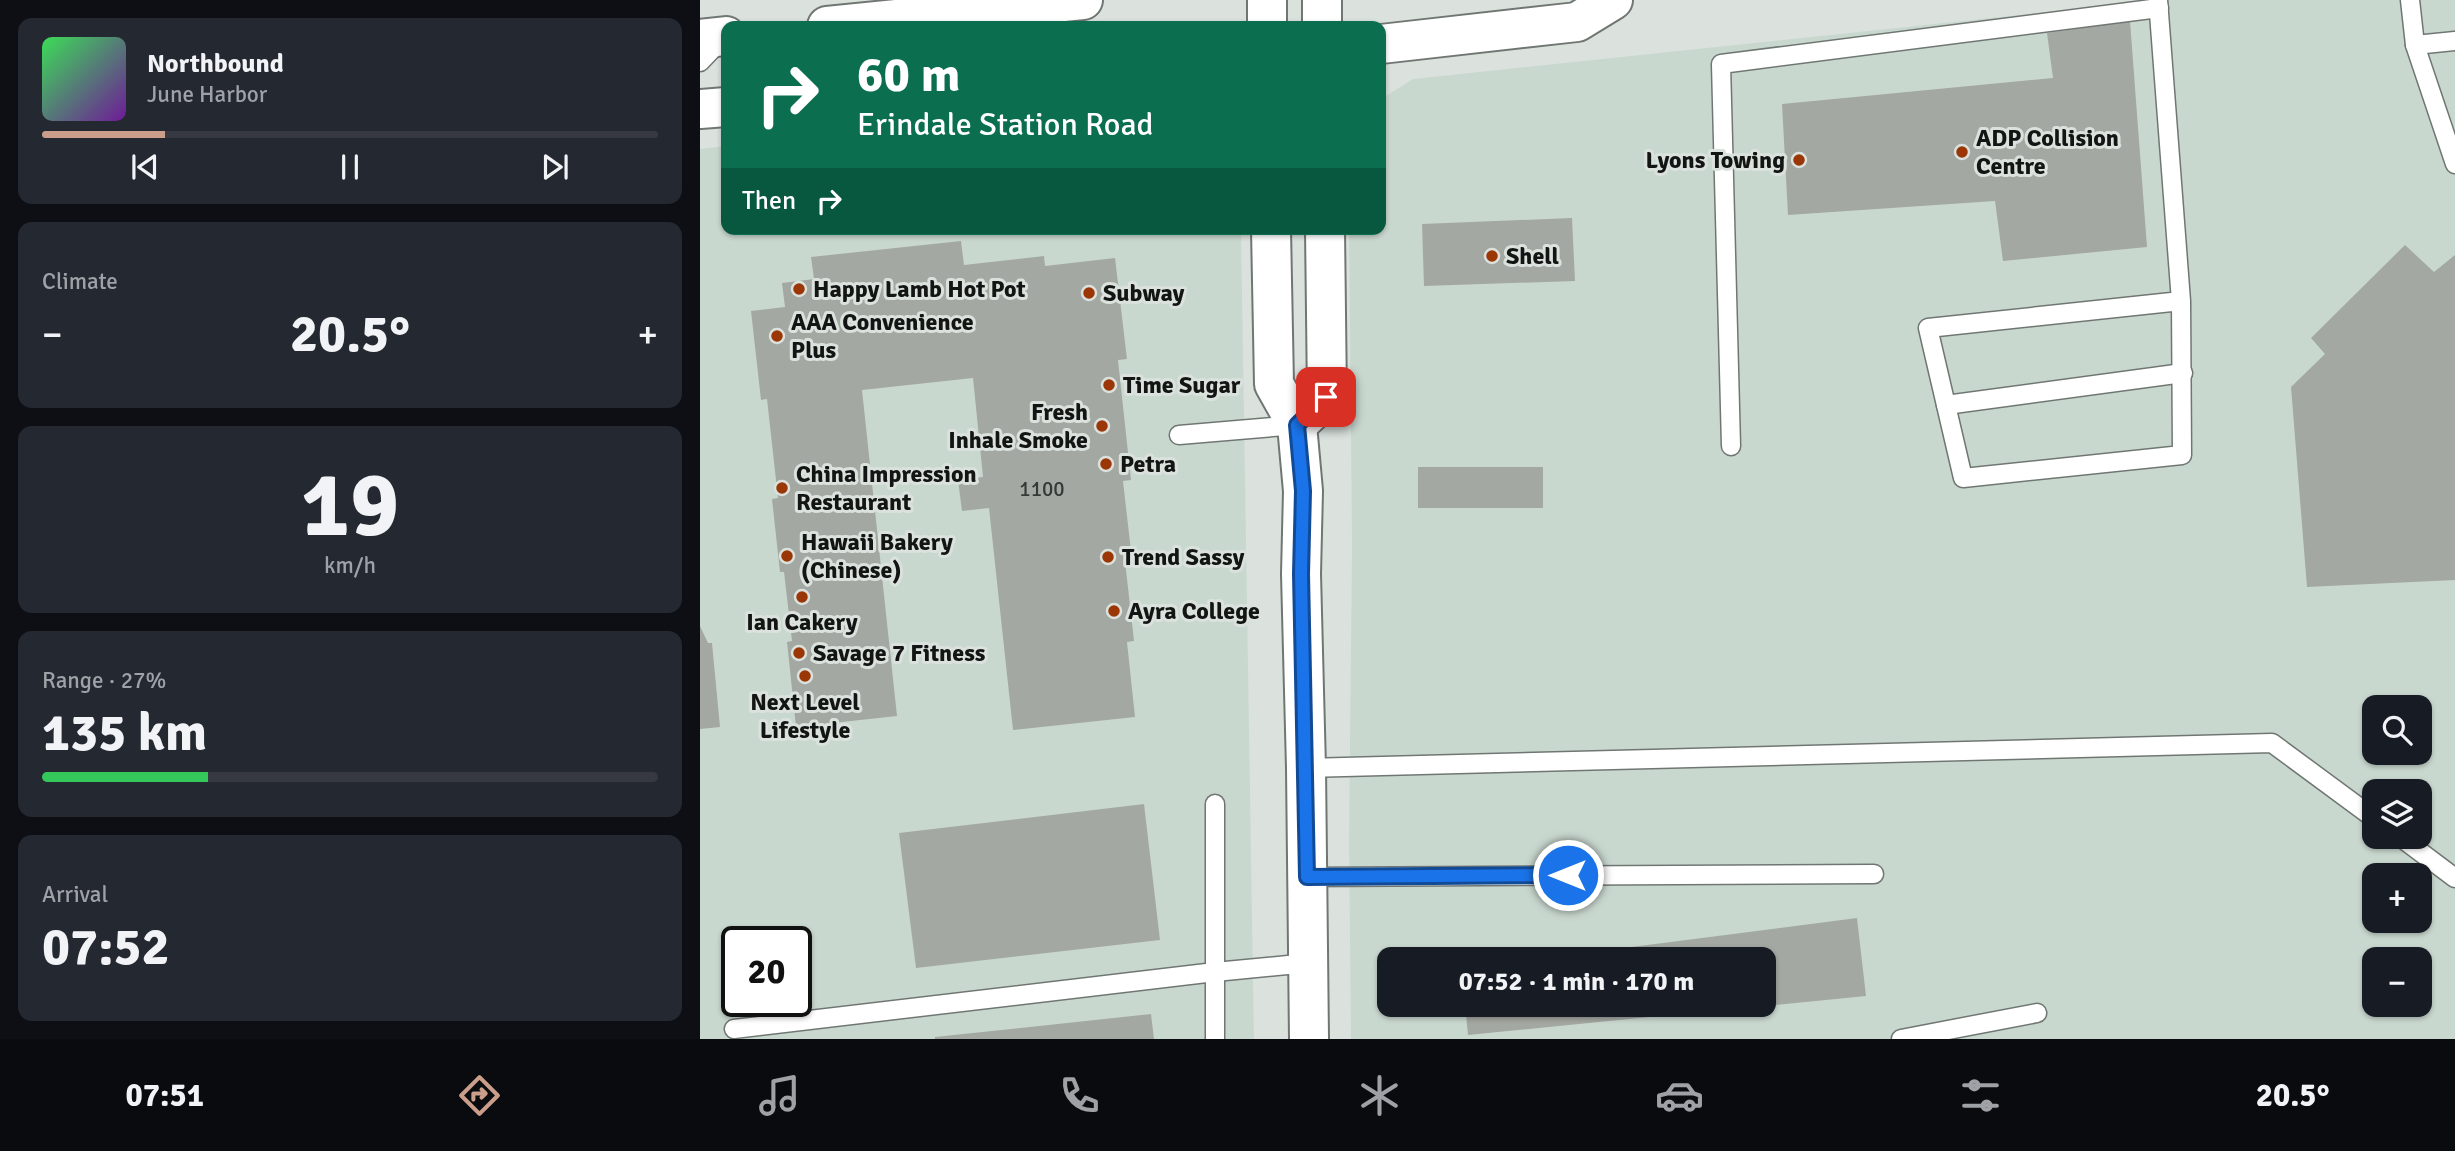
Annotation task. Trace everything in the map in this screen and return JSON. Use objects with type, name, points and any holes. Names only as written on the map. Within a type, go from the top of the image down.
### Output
[{"type":"street","points":[[876,21],[1083,0]]},
{"type":"street","points":[[1267,0],[1267,21]]},
{"type":"street","points":[[1322,0],[1322,21]]},
{"type":"street","points":[[1386,43],[1577,22],[1613,0]]},
{"type":"street","points":[[700,109],[721,107]]},
{"type":"street","points":[[1271,235],[1274,384],[1297,425],[1303,491],[1301,574],[1309,1039]]},
{"type":"street","points":[[1297,425],[1326,397],[1325,235]]},
{"type":"lane","points":[[2410,0],[2416,45],[2455,164]]},
{"type":"lane","points":[[1731,446],[1721,64],[2158,4],[2181,301],[2182,455],[1963,478],[1928,328],[2181,301]]},
{"type":"lane","points":[[2416,45],[2455,41]]},
{"type":"lane","points":[[1946,405],[2183,373]]},
{"type":"lane","points":[[1178,435],[1297,425]]},
{"type":"lane","points":[[1306,768],[2272,743],[2362,809]]},
{"type":"lane","points":[[1215,804],[1215,1039]]},
{"type":"lane","points":[[2416,849],[2455,878]]},
{"type":"lane","points":[[1307,877],[1874,874]]},
{"type":"lane","points":[[734,1030],[1308,963]]},
{"type":"lane","points":[[1902,1039],[2037,1013]]},
{"type":"shaded area","points":[[2162,0],[2455,0],[2455,1039],[1351,1039],[1349,843],[1352,545],[1349,235],[1386,235],[1386,96],[1413,79]]},
{"type":"shaded area","points":[[721,147],[721,235],[1241,235],[1254,1039],[700,1039],[700,149]]},
{"type":"building","name":"ADP Collision Centre","points":[[2130,21],[2147,247],[2003,261],[1995,201],[1788,215],[1782,104],[2053,78],[2047,33]]},
{"type":"building","points":[[1572,218],[1575,281],[1424,286],[1422,224]]},
{"type":"building","points":[[961,241],[964,265],[1044,256],[1045,266],[1115,258],[1127,359],[1118,360],[1131,480],[1123,481],[1132,560],[1125,561],[1134,641],[1127,642],[1135,717],[1013,730],[989,508],[962,511],[958,480],[983,477],[973,378],[862,390],[897,716],[796,727],[787,642],[792,641],[784,572],[780,572],[772,499],[778,498],[767,399],[761,400],[751,311],[785,307],[782,283],[814,279],[811,257]]},
{"type":"building","points":[[2405,245],[2434,272],[2455,255],[2455,580],[2307,587],[2291,387],[2325,354],[2311,338]]},
{"type":"building","points":[[1418,467],[1543,467],[1543,508],[1418,508]]},
{"type":"building","points":[[700,626],[708,643],[712,643],[720,727],[700,729]]},
{"type":"building","points":[[1144,804],[1160,940],[916,968],[899,833]]},
{"type":"building","points":[[1857,918],[1866,996],[1776,1005],[1776,947],[1631,947]]},
{"type":"building","points":[[1151,1014],[1154,1039],[935,1039],[935,1037]]},
{"type":"building","points":[[1466,1017],[1649,1017],[1468,1035]]},
{"type":"place","name":"ADP Collision Centre","points":[[1962,152]]},
{"type":"place","name":"Lyons Towing","points":[[1799,160]]},
{"type":"place","name":"Shell","points":[[1492,256]]},
{"type":"place","name":"Happy Lamb Hot Pot","points":[[799,289]]},
{"type":"place","name":"Subway","points":[[1089,293]]},
{"type":"place","name":"AAA Convenience Plus","points":[[777,336]]},
{"type":"place","name":"Time Sugar","points":[[1109,385]]},
{"type":"place","name":"Fresh Inhale Smoke","points":[[1102,426]]},
{"type":"place","name":"Petra","points":[[1106,464]]},
{"type":"place","name":"China Impression Restaurant","points":[[782,488]]},
{"type":"place","name":"Hawaii Bakery (Chinese)","points":[[787,556]]},
{"type":"place","name":"Trend Sassy","points":[[1108,557]]},
{"type":"place","name":"Ian Cakery","points":[[802,597]]},
{"type":"place","name":"Ayra College","points":[[1114,611]]},
{"type":"place","name":"Savage 7 Fitness","points":[[799,653]]},
{"type":"place","name":"Next Level Lifestyle","points":[[805,676]]},
{"type":"route","points":[[1326,397],[1297,425],[1303,491],[1301,574],[1307,877],[1568,875]]}]
